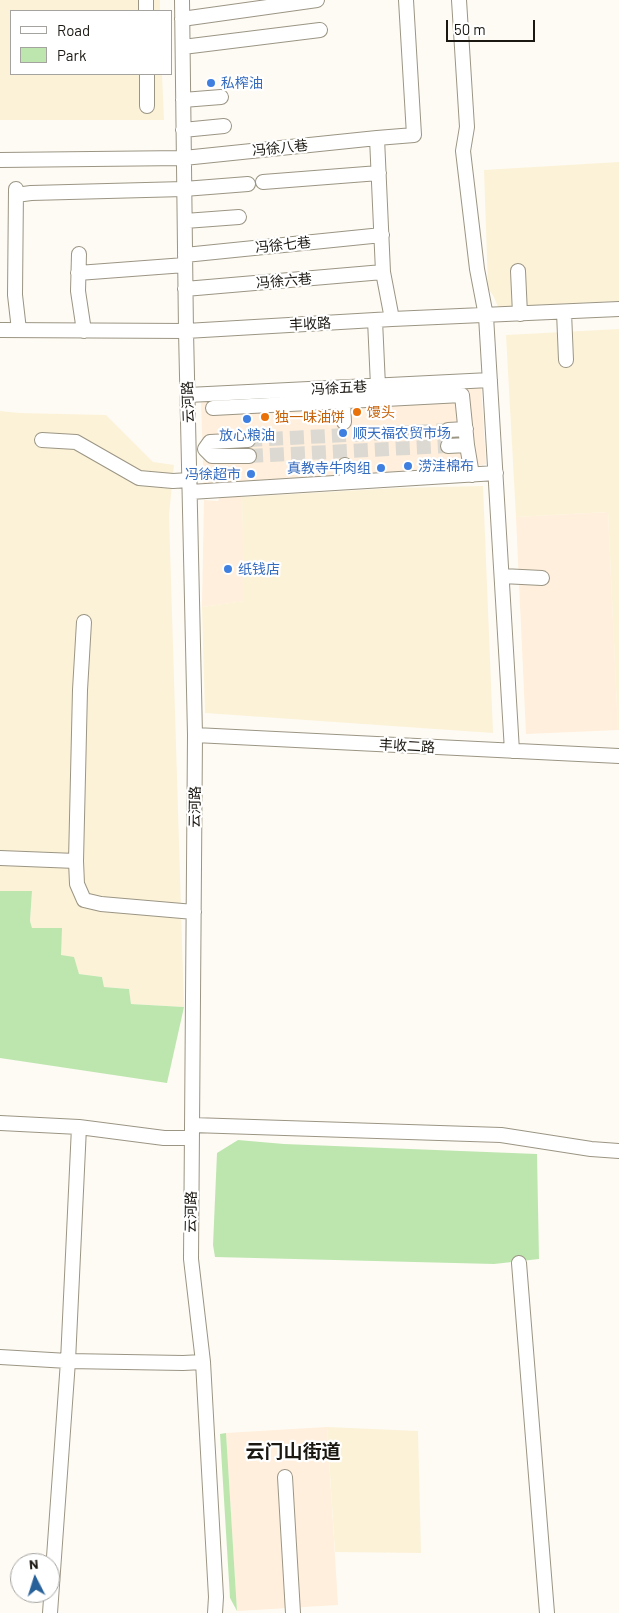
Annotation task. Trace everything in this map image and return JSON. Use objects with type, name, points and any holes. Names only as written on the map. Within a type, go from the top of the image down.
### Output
[{"type":"street","name":"云河路","points":[[182,0],[186,331],[196,735],[191,1259],[203,1362],[216,1597],[215,1613]]},
{"type":"street","points":[[182,19],[317,0]]},
{"type":"street","name":"冯徐八巷","points":[[0,160],[184,158],[414,135],[406,0]]},
{"type":"street","points":[[458,0],[467,127],[463,151],[477,269],[486,316],[512,752]]},
{"type":"street","points":[[183,47],[320,30]]},
{"type":"street","points":[[147,75],[147,106]]},
{"type":"street","points":[[183,100],[221,97]]},
{"type":"street","points":[[184,130],[224,126]]},
{"type":"street","points":[[377,138],[384,272],[392,319]]},
{"type":"street","points":[[263,182],[379,172]]},
{"type":"street","points":[[19,330],[15,295],[16,192],[184,189],[248,184]]},
{"type":"street","points":[[185,221],[239,217]]},
{"type":"street","name":"冯徐七巷","points":[[78,273],[382,235]]},
{"type":"street","points":[[79,254],[78,291],[84,330]]},
{"type":"street","points":[[518,271],[520,314]]},
{"type":"street","name":"冯徐六巷","points":[[186,289],[384,272]]},
{"type":"street","name":"丰收路","points":[[0,330],[186,331],[392,319],[619,309]]},
{"type":"street","points":[[564,312],[566,360]]},
{"type":"street","points":[[375,320],[378,386]]},
{"type":"street","name":"冯徐五巷","points":[[188,395],[490,380]]},
{"type":"street","points":[[213,408],[462,395],[472,475]]},
{"type":"street","points":[[343,402],[344,422]]},
{"type":"street","points":[[448,430],[466,429]]},
{"type":"street","points":[[42,440],[76,442],[139,478],[173,481],[190,486],[496,473]]},
{"type":"street","points":[[248,440],[210,442],[205,449],[212,456],[249,456]]},
{"type":"street","points":[[448,446],[467,445]]},
{"type":"street","points":[[502,576],[542,578]]},
{"type":"street","points":[[84,622],[80,690],[77,884],[84,900],[101,904],[194,912]]},
{"type":"street","name":"丰收二路","points":[[196,735],[619,756]]},
{"type":"street","points":[[0,858],[76,861]]},
{"type":"street","points":[[0,1123],[78,1127],[164,1138],[192,1132],[501,1135],[619,1152]]},
{"type":"street","points":[[50,1613],[68,1361],[78,1127]]},
{"type":"street","points":[[519,1263],[547,1613]]},
{"type":"street","points":[[0,1358],[68,1361],[203,1362]]},
{"type":"street","points":[[285,1477],[293,1613]]},
{"type":"shaded area","points":[[0,0],[160,0],[160,10],[10,10],[10,75],[162,75],[164,120],[0,120]]},
{"type":"shaded area","points":[[619,162],[619,301],[498,307],[488,288],[484,170]]},
{"type":"shaded area","points":[[619,329],[618,730],[608,512],[516,517],[506,335]]},
{"type":"shaded area","name":"顺天福农贸市场","points":[[481,385],[486,464],[454,471],[204,488],[201,401]]},
{"type":"shaded area","points":[[0,411],[106,415],[153,462],[174,465],[169,515],[184,1007],[131,1004],[129,989],[104,987],[102,977],[79,974],[32,928],[30,921],[32,891],[0,891]]},
{"type":"shaded area","points":[[483,486],[493,733],[205,713],[202,607],[244,601],[242,497],[396,488]]},
{"type":"shaded area","points":[[220,497],[242,497],[245,601],[202,607],[204,500],[218,501]]},
{"type":"shaded area","points":[[608,512],[618,730],[526,734],[516,517]]},
{"type":"shaded area","points":[[327,1427],[338,1605],[237,1611],[226,1433]]},
{"type":"shaded area","points":[[327,1427],[418,1431],[421,1553],[335,1552]]},
{"type":"green space","points":[[0,891],[32,891],[30,921],[32,928],[62,928],[61,955],[74,957],[79,974],[102,977],[104,987],[129,989],[131,1004],[184,1007],[167,1083],[0,1058]]},
{"type":"green space","points":[[238,1140],[284,1144],[537,1154],[539,1259],[494,1264],[215,1257],[213,1245],[217,1153]]},
{"type":"green space","points":[[226,1433],[237,1611],[230,1598],[220,1434]]},
{"type":"tunnel","points":[[248,440],[448,430]]},
{"type":"tunnel","points":[[249,456],[448,446]]},
{"type":"place","name":"私榨油","points":[[211,83]]},
{"type":"place","name":"馒头","points":[[357,412]]},
{"type":"place","name":"独一味油饼","points":[[265,417]]},
{"type":"place","name":"放心粮油","points":[[247,419]]},
{"type":"place","name":"顺天福农贸市场","points":[[343,433]]},
{"type":"place","name":"涝洼棉布","points":[[408,466]]},
{"type":"place","name":"真教寺牛肉组","points":[[381,468]]},
{"type":"place","name":"冯徐超市","points":[[251,474]]},
{"type":"place","name":"纸钱店","points":[[228,569]]},
{"type":"district","name":"云门山街道","points":[[293,1452]]}]
